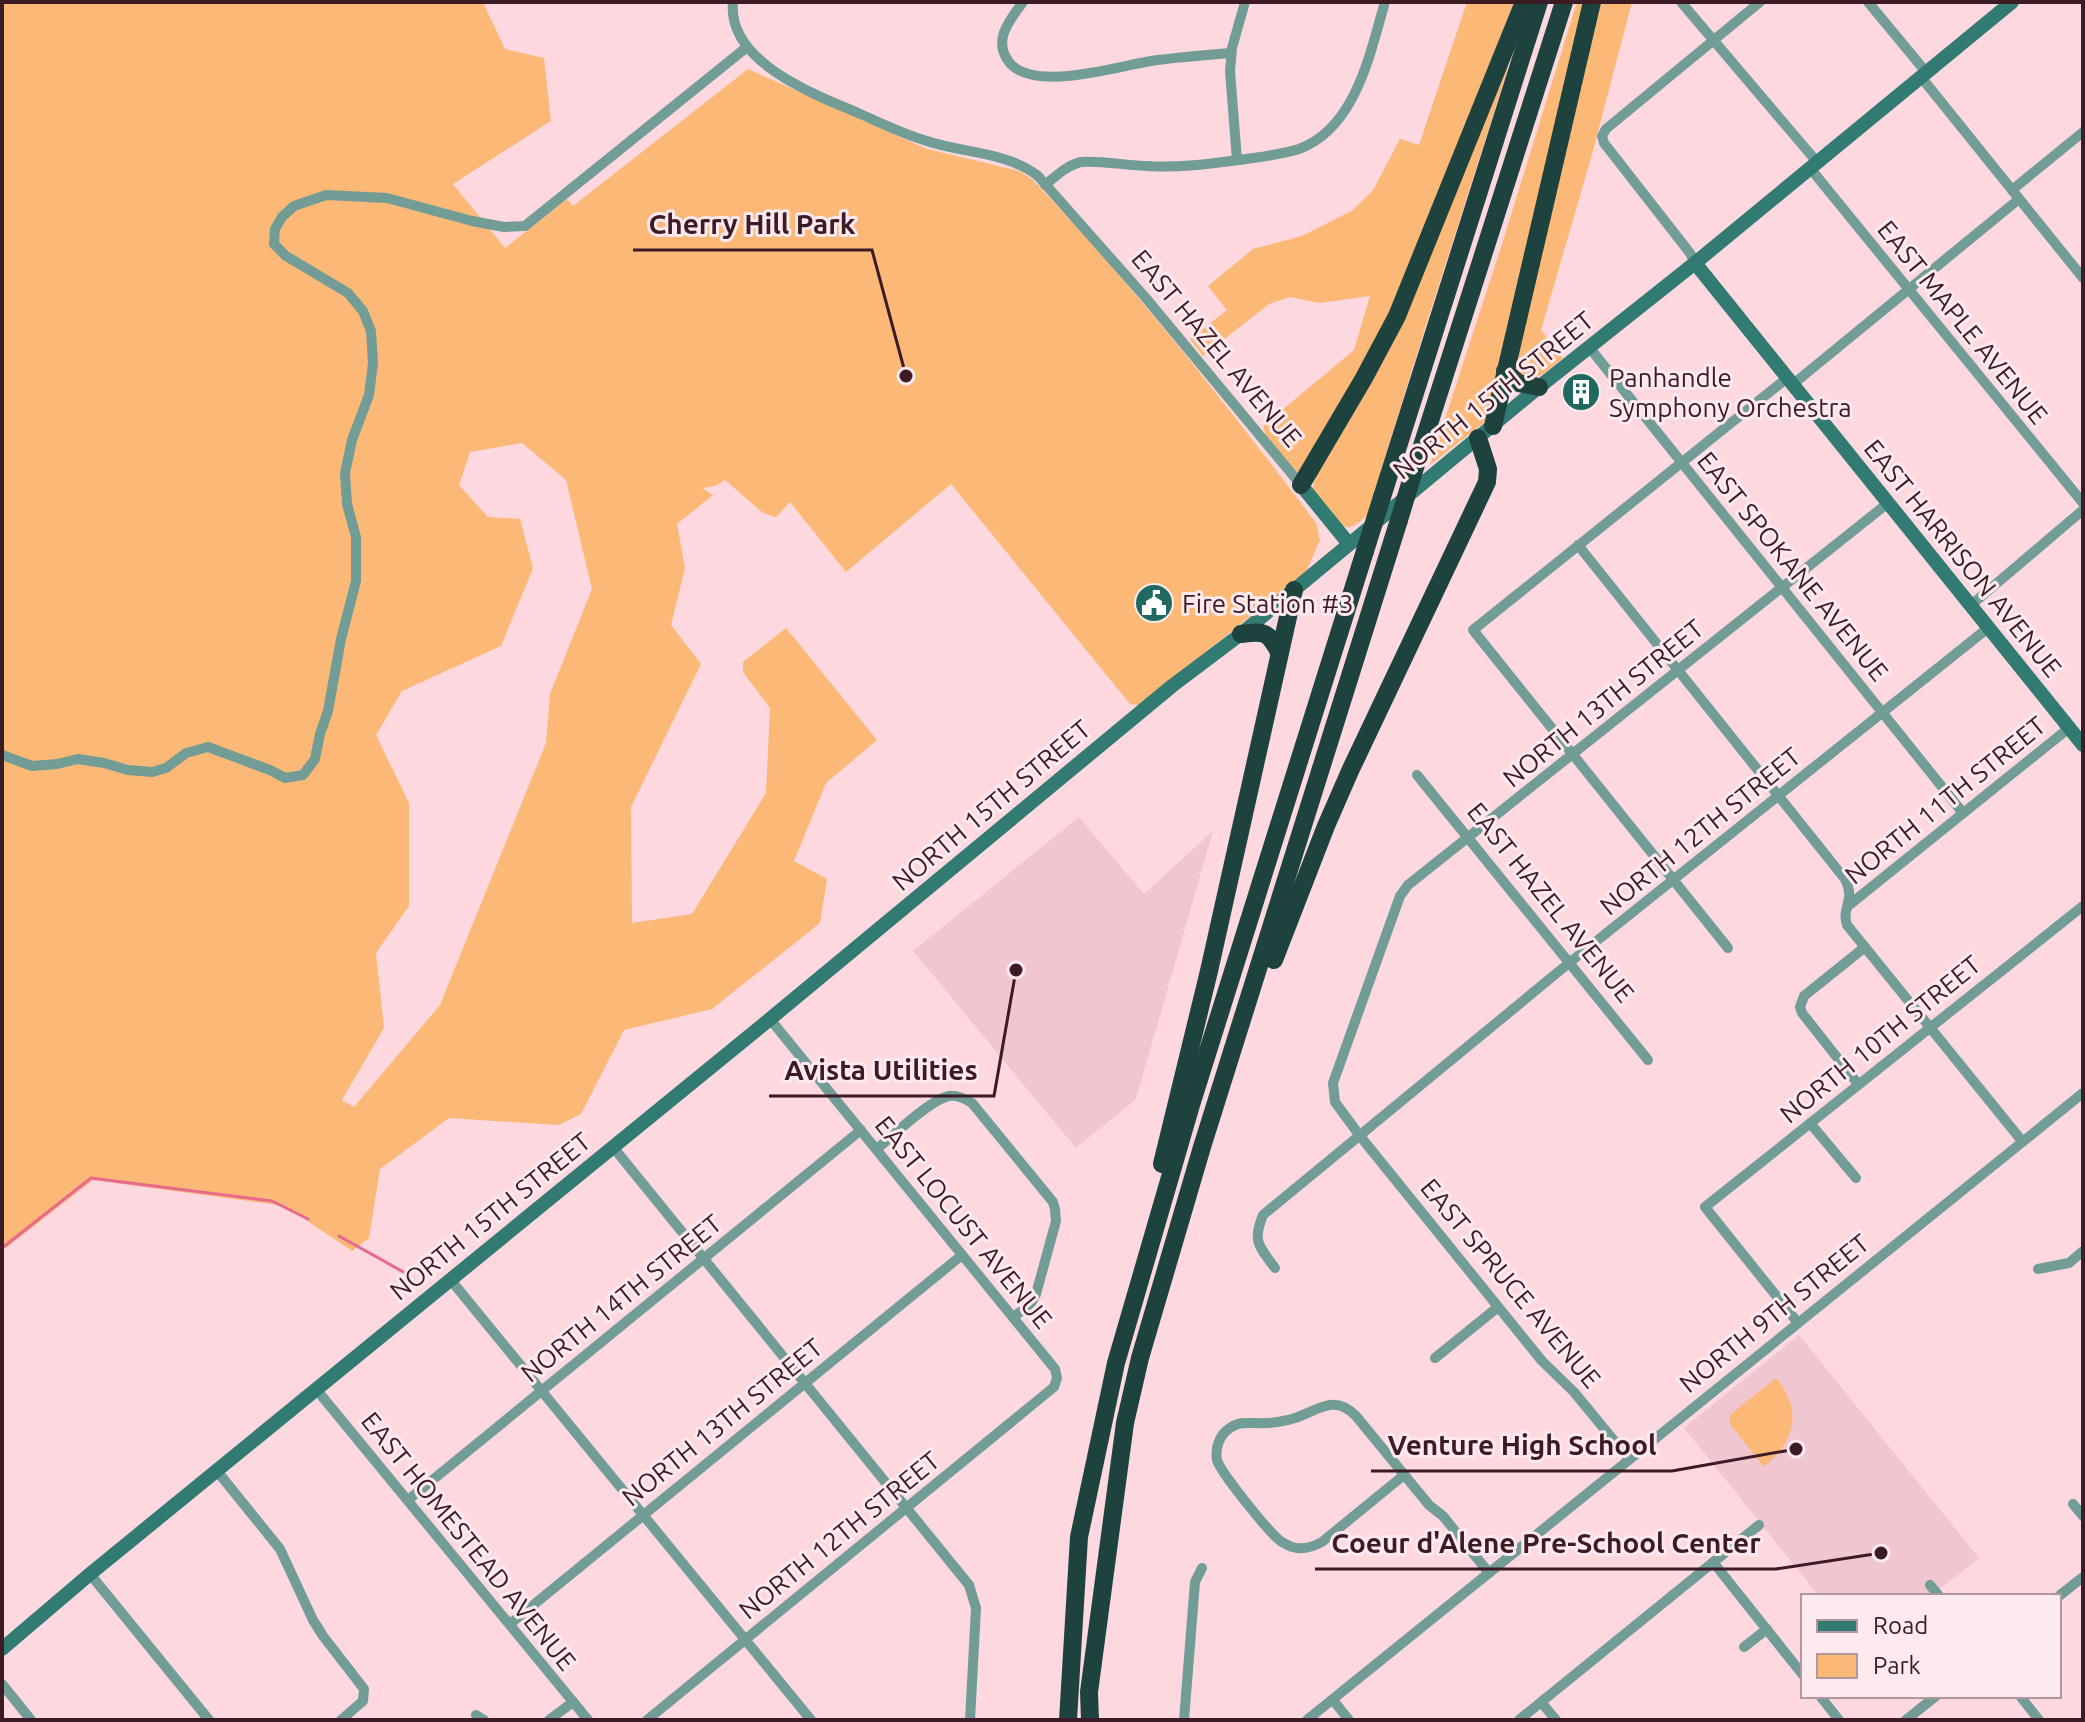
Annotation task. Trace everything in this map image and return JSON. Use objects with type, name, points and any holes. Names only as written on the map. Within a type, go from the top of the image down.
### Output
[{"type":"highway","points":[[1301,485],[1397,316],[1524,2]]},
{"type":"highway","points":[[1068,1720],[1079,1537],[1105,1410],[1136,1289],[1357,547],[1382,497],[1539,2]]},
{"type":"highway","points":[[1090,1720],[1089,1692],[1125,1423],[1154,1310],[1413,474],[1564,2]]},
{"type":"highway","points":[[1493,426],[1592,2]]},
{"type":"highway","points":[[1505,371],[1518,383],[1539,387]]},
{"type":"highway","points":[[1233,1050],[1270,970],[1350,771],[1487,482],[1488,469],[1478,438]]},
{"type":"highway","points":[[1136,1289],[1163,1157],[1209,971],[1294,590]]},
{"type":"highway","points":[[1241,634],[1264,633],[1279,652]]},
{"type":"main road","name":"NORTH 15TH STREET","points":[[2,1649],[1172,686],[1294,590],[1357,547],[1539,387],[2012,2]]},
{"type":"main road","name":"EAST HARRISON AVENUE","points":[[1695,263],[2082,741]]},
{"type":"main road","name":"EAST HAZEL AVENUE","points":[[1301,485],[1357,547]]},
{"type":"street","points":[[2,755],[32,766],[78,759],[152,772],[166,768],[186,753],[208,747],[285,778],[303,775],[315,759],[356,581],[356,537],[347,504],[345,473],[352,440],[369,395],[373,363],[371,331],[363,311],[348,293],[286,256],[274,244],[275,229],[294,206],[326,195],[387,198],[472,221],[504,227],[525,226],[747,47],[735,24],[733,2]]},
{"type":"street","points":[[1023,2],[1007,24],[1002,38],[1003,53],[1009,63],[1030,75],[1053,76],[1231,53]]},
{"type":"street","points":[[1237,160],[1230,71],[1231,53],[1245,2]]},
{"type":"street","points":[[1045,185],[1081,162],[1151,167],[1193,165],[1270,156],[1308,145],[1343,113],[1360,84],[1385,2]]},
{"type":"street","name":"EAST MAPLE AVENUE","points":[[1681,2],[1909,290],[2083,503]]},
{"type":"street","points":[[1713,40],[1760,2]]},
{"type":"street","points":[[1868,2],[2083,278]]},
{"type":"street","name":"EAST HARRISON AVENUE","points":[[1695,263],[1604,143],[1602,136],[1606,129],[1713,40]]},
{"type":"street","name":"EAST HAZEL AVENUE","points":[[747,47],[776,72],[831,102],[928,142],[1016,164],[1033,172],[1145,297],[1301,485]]},
{"type":"street","points":[[1728,948],[1473,630],[1681,462],[1909,290],[2083,132]]},
{"type":"street","name":"EAST SPOKANE AVENUE","points":[[1589,347],[1963,813]]},
{"type":"street","name":"NORTH 13TH STREET","points":[[1360,1136],[1335,1102],[1333,1083],[1400,896],[1408,885],[1888,503]]},
{"type":"street","points":[[1970,606],[2083,510]]},
{"type":"street","points":[[1578,545],[1845,879],[1850,893],[1845,915],[1847,925],[2022,1141]]},
{"type":"street","name":"NORTH 12TH STREET","points":[[1275,1268],[1260,1247],[1256,1232],[1263,1215],[1569,963],[1988,628]]},
{"type":"street","name":"NORTH 11TH STREET","points":[[1848,906],[2069,728]]},
{"type":"street","name":"EAST HAZEL AVENUE","points":[[1417,775],[1648,1060]]},
{"type":"street","name":"NORTH 10TH STREET","points":[[1798,1323],[1705,1207],[2083,906]]},
{"type":"street","points":[[1858,1084],[1802,1013],[1800,1002],[1865,947]]},
{"type":"street","name":"EAST LOCUST AVENUE","points":[[770,1019],[1055,1369],[1057,1381]]},
{"type":"street","name":"NORTH 9TH STREET","points":[[1307,1720],[2083,1093]]},
{"type":"street","points":[[877,1149],[937,1101],[945,1097],[964,1098],[972,1103],[1053,1202],[1054,1230],[1036,1294],[1030,1305],[1013,1317]]},
{"type":"street","points":[[1810,1123],[1856,1178]]},
{"type":"street","name":"NORTH 14TH STREET","points":[[408,1500],[861,1130]]},
{"type":"street","name":"EAST SPRUCE AVENUE","points":[[1360,1136],[1542,1361],[1574,1392],[1629,1459]]},
{"type":"street","points":[[613,1147],[966,1581],[976,1608],[970,1720]]},
{"type":"street","points":[[2038,1269],[2069,1263],[2083,1251]]},
{"type":"street","name":"NORTH 13TH STREET","points":[[510,1624],[962,1255]]},
{"type":"street","points":[[450,1279],[811,1720]]},
{"type":"street","points":[[1435,1358],[1498,1307]]},
{"type":"street","name":"NORTH 12TH STREET","points":[[647,1720],[1054,1387],[1057,1381]]},
{"type":"street","name":"EAST HOMESTEAD AVENUE","points":[[316,1389],[588,1720]]},
{"type":"street","points":[[1404,1475],[1322,1542],[1298,1548],[1276,1538],[1227,1477],[1216,1458],[1218,1444],[1225,1432],[1235,1425],[1285,1421],[1322,1406],[1347,1408],[1489,1573]]},
{"type":"street","points":[[217,1471],[280,1549],[313,1620],[364,1689],[363,1701],[341,1720]]},
{"type":"street","points":[[2073,1504],[2083,1516]]},
{"type":"street","points":[[1519,1720],[1759,1525]]},
{"type":"street","points":[[1713,1562],[1801,1672]]},
{"type":"street","points":[[1184,1720],[1195,1582],[1202,1568]]},
{"type":"street","points":[[90,1574],[209,1720]]},
{"type":"street","points":[[2061,1594],[2083,1577]]},
{"type":"street","points":[[1930,1585],[1937,1594]]},
{"type":"street","points":[[1744,1647],[1767,1629]]},
{"type":"street","points":[[2,1684],[31,1720]]},
{"type":"street","points":[[1822,1698],[1839,1720]]},
{"type":"street","points":[[1906,1720],[1934,1698]]},
{"type":"street","points":[[2022,1698],[2039,1720]]},
{"type":"street","points":[[1333,1700],[1349,1720]]},
{"type":"street","points":[[549,1720],[573,1702]]},
{"type":"street","points":[[1541,1702],[1556,1720]]},
{"type":"shaded area","points":[[1079,817],[1144,894],[1213,831],[1136,1099],[1076,1148],[913,951]]},
{"type":"shaded area","points":[[1799,1335],[1979,1558],[1934,1594],[1817,1594],[1684,1428]]},
{"type":"green space","points":[[2,2],[483,2],[505,49],[544,58],[551,121],[453,184],[505,248],[567,199],[573,206],[748,69],[927,149],[1019,171],[1032,179],[1143,304],[1214,390],[1316,523],[1320,540],[1306,572],[1139,705],[1130,704],[951,484],[846,572],[790,502],[776,517],[763,513],[725,480],[702,488],[713,495],[677,524],[685,568],[671,625],[701,664],[631,807],[632,923],[692,914],[766,793],[770,708],[743,672],[743,662],[786,628],[877,740],[826,783],[794,861],[827,879],[820,923],[712,1009],[624,1030],[581,1114],[559,1125],[449,1118],[380,1169],[369,1238],[352,1251],[285,1206],[93,1180],[2,1251]],"holes":[[[522,443],[566,480],[592,589],[550,694],[546,743],[440,1005],[354,1107],[342,1100],[384,1028],[376,953],[409,906],[409,803],[376,735],[402,691],[501,646],[533,568],[520,519],[488,517],[459,485],[470,452]]]},
{"type":"green space","points":[[1467,2],[1514,2],[1409,275],[1367,360],[1303,473],[1297,474],[1266,436],[1263,426],[1354,350],[1370,296],[1320,303],[1290,297],[1269,304],[1203,356],[1190,339],[1227,310],[1208,286],[1253,249],[1302,236],[1353,210],[1373,190],[1400,139],[1419,145]]},
{"type":"green space","points":[[1577,2],[1586,2],[1487,420],[1430,465],[1503,241]]},
{"type":"green space","points":[[1597,2],[1632,2],[1541,330],[1563,358],[1530,380],[1516,374],[1514,361]]},
{"type":"green space","points":[[1508,61],[1367,515],[1355,525],[1345,527],[1334,519],[1312,490],[1317,471]]},
{"type":"green space","points":[[1776,1378],[1790,1402],[1792,1425],[1783,1447],[1764,1467],[1729,1423],[1731,1414]]},
{"type":"waterway","points":[[2,1248],[91,1178],[272,1201],[308,1219]]},
{"type":"waterway","points":[[339,1236],[407,1274]]},
{"type":"place","name":"Cherry Hill Park","points":[[906,376]]},
{"type":"place","name":"Panhandle Symphony Orchestra","points":[[1581,392]]},
{"type":"place","name":"Fire Station #3","points":[[1154,603]]},
{"type":"place","name":"Avista Utilities","points":[[1016,970]]},
{"type":"place","name":"Venture High School","points":[[1796,1449]]},
{"type":"place","name":"Coeur d'Alene Pre-School Center","points":[[1881,1553]]}]
